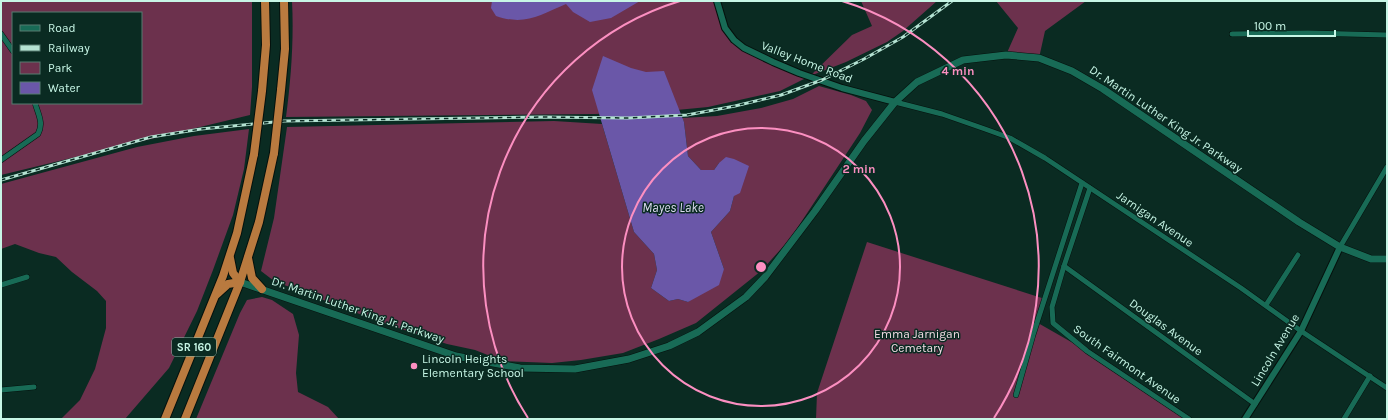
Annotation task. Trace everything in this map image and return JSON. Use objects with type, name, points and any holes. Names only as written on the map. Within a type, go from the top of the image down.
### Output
[{"type":"highway","name":"SR 160","points":[[165,419],[215,296],[239,227],[254,154],[262,91],[266,45],[265,1]]},
{"type":"highway","name":"SR 160","points":[[186,419],[240,282],[259,222],[274,153],[285,49],[284,1]]},
{"type":"highway","points":[[230,255],[232,273],[240,282]]},
{"type":"highway","points":[[248,257],[252,278],[262,289]]},
{"type":"highway","points":[[215,296],[228,284],[240,282]]},
{"type":"main road","name":"Dr. Martin Luther King Jr. Parkway","points":[[240,282],[456,356],[520,368],[575,369],[629,359],[669,346],[698,332],[746,297],[765,277],[779,259],[829,192],[864,141],[895,102],[917,82],[963,60],[1006,54],[1039,58],[1072,71],[1103,89],[1299,222],[1340,247],[1371,258],[1387,259]]},
{"type":"street","name":"Valley Home Road","points":[[717,1],[725,28],[734,40],[744,48],[799,73],[842,88],[895,102]]},
{"type":"street","points":[[1232,34],[1308,33],[1387,35]]},
{"type":"street","points":[[1,34],[12,50]]},
{"type":"street","name":"Jarnigan Avenue","points":[[895,102],[942,114],[1010,138],[1045,158],[1266,305],[1387,388]]},
{"type":"street","points":[[1,160],[38,134],[42,128],[34,104]]},
{"type":"street","points":[[1340,247],[1387,167]]},
{"type":"street","points":[[1016,395],[1033,335],[1082,183]]},
{"type":"street","name":"South Fairmont Avenue","points":[[1090,188],[1052,307],[1053,323],[1087,351],[1189,419]]},
{"type":"street","name":"Lincoln Avenue","points":[[1246,419],[1302,331],[1340,247]]},
{"type":"street","points":[[1266,305],[1298,255]]},
{"type":"street","name":"Douglas Avenue","points":[[1064,266],[1255,404]]},
{"type":"street","points":[[1,285],[27,276]]},
{"type":"street","points":[[1344,419],[1370,376]]},
{"type":"street","points":[[1,390],[34,387]]},
{"type":"green space","points":[[1,1],[252,1],[252,87],[250,115],[1,175]]},
{"type":"green space","points":[[292,1],[717,1],[725,28],[744,48],[810,76],[780,91],[708,107],[656,112],[286,117],[292,59]]},
{"type":"green space","points":[[861,1],[937,1],[903,31],[887,42],[846,62],[810,76],[852,35],[872,26]]},
{"type":"green space","points":[[996,1],[1086,1],[1045,31],[1039,58],[1006,55],[1018,28]]},
{"type":"green space","points":[[819,86],[866,101],[872,110],[860,133],[790,239],[761,271],[696,323],[623,353],[552,363],[503,361],[475,350],[447,344],[383,323],[274,281],[261,271],[274,218],[287,127],[554,121],[602,124],[634,232],[654,254],[657,270],[651,288],[669,301],[678,299],[688,302],[724,269],[711,232],[730,211],[734,196],[719,163],[714,170],[701,170],[688,156],[684,122],[682,118],[717,116],[761,108],[793,99]]},
{"type":"green space","points":[[249,129],[244,169],[233,215],[197,311],[169,368],[125,419],[61,419],[80,400],[95,369],[106,328],[106,301],[97,291],[72,272],[56,257],[39,253],[15,244],[1,249],[1,184],[137,147],[194,136]]},
{"type":"green space","name":"Emma Jarnigan Cemetary","points":[[867,242],[1045,299],[1038,323],[1087,351],[1189,419],[816,419],[817,393]]},
{"type":"green space","points":[[262,297],[272,300],[293,314],[299,335],[296,373],[298,392],[328,407],[339,419],[196,419],[240,313],[247,300]]},
{"type":"water","points":[[492,1],[640,1],[611,18],[590,22],[573,12],[566,4],[532,18],[516,20],[506,19],[496,16],[491,8]]},
{"type":"water","name":"Mayes Lake","points":[[603,56],[631,68],[646,72],[664,71],[684,122],[688,156],[701,170],[714,170],[726,157],[749,166],[740,193],[734,196],[730,211],[711,232],[724,269],[719,285],[688,302],[678,299],[669,301],[651,288],[657,270],[654,254],[634,232],[592,90]]},
{"type":"railway","points":[[1,180],[151,137],[201,129],[284,121],[542,117],[628,118],[687,115],[735,106],[781,95],[822,80],[903,37],[952,1]]},
{"type":"place","name":"Lincoln Heights Elementary School","points":[[414,366]]}]
